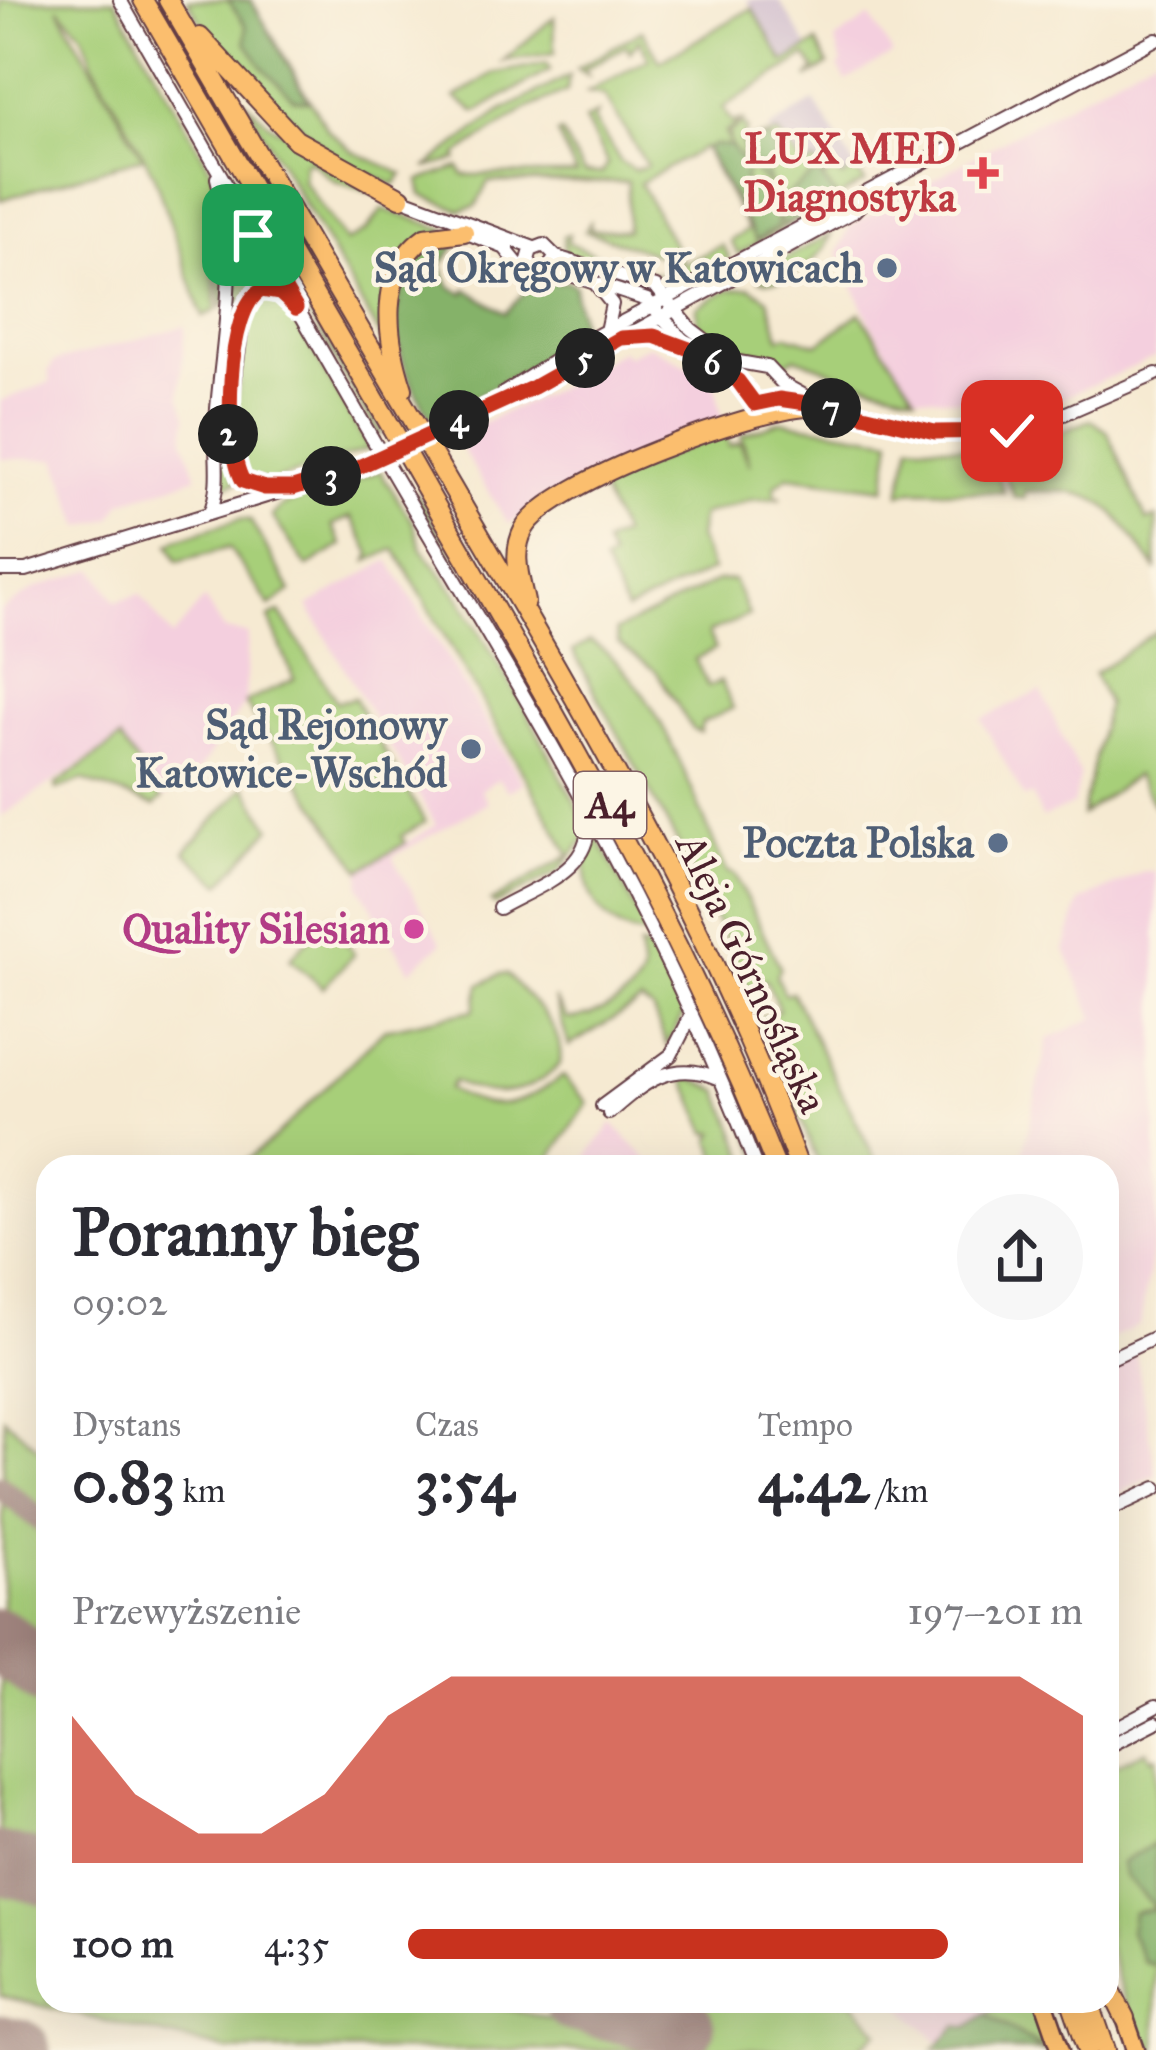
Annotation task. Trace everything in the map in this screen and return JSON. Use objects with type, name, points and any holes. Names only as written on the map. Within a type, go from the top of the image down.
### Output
[{"type":"highway","name":"Aleja Górnośląska","points":[[143,0],[645,872],[726,1041],[771,1155]]},
{"type":"highway","name":"Aleja Górnośląska","points":[[170,0],[674,880],[765,1076],[795,1155]]},
{"type":"highway","points":[[170,0],[273,120],[327,161],[401,198]]},
{"type":"highway","points":[[413,420],[388,337],[394,286],[419,242],[464,232]]},
{"type":"highway","points":[[531,624],[518,547],[524,528],[544,506],[596,478],[752,414],[815,406]]},
{"type":"highway","points":[[1119,2006],[1125,2018]]},
{"type":"highway","points":[[1075,2013],[1088,2050]]},
{"type":"highway","points":[[1093,2013],[1106,2050]]},
{"type":"main road","points":[[1048,2013],[1061,2050]]},
{"type":"main road","points":[[1125,2018],[1136,2050]]},
{"type":"street","points":[[121,0],[585,800],[692,1013],[751,1155]]},
{"type":"street","points":[[2,571],[26,570],[354,469],[534,387],[621,338],[663,308],[1156,39]]},
{"type":"street","points":[[207,148],[223,200],[232,286],[216,418],[219,489],[210,513]]},
{"type":"street","points":[[480,409],[605,332],[697,298],[854,211],[874,191]]},
{"type":"street","points":[[401,198],[531,254],[539,273],[554,263],[649,283],[692,350]]},
{"type":"street","points":[[464,232],[531,254],[548,247],[554,263],[663,308],[734,361],[772,370],[779,381],[815,406]]},
{"type":"street","points":[[504,247],[532,281],[574,274]]},
{"type":"street","points":[[593,281],[612,304],[605,332]]},
{"type":"street","points":[[251,500],[228,427],[245,304],[258,291],[274,290],[296,308]]},
{"type":"street","points":[[685,322],[697,298]]},
{"type":"street","points":[[621,338],[654,336],[692,350],[741,385],[751,401],[815,406],[914,429],[987,434],[1058,419],[1156,374]]},
{"type":"street","points":[[741,385],[755,367]]},
{"type":"street","points":[[771,401],[779,381]]},
{"type":"street","points":[[243,481],[265,488],[293,488]]},
{"type":"street","points":[[233,506],[243,481]]},
{"type":"street","points":[[219,489],[233,506]]},
{"type":"street","points":[[499,908],[582,857],[590,836],[585,800]]},
{"type":"street","points":[[692,1013],[671,1055],[605,1109],[672,1070],[697,1070],[721,1080]]},
{"type":"street","points":[[1119,1354],[1156,1337]]},
{"type":"street","points":[[1119,1505],[1156,1488]]},
{"type":"street","points":[[1119,1726],[1156,1706]]},
{"type":"street","points":[[1119,1741],[1156,1722]]},
{"type":"street","points":[[1119,2001],[1125,2018]]},
{"type":"shaded area","points":[[747,0],[779,0],[808,47],[783,62]]},
{"type":"shaded area","points":[[870,17],[893,54],[846,81],[838,67],[842,64],[835,40]]},
{"type":"shaded area","points":[[1156,54],[1156,357],[1032,411],[977,408],[976,402],[915,395],[871,324],[838,253],[849,227]]},
{"type":"shaded area","points":[[814,101],[865,182],[838,197],[816,162],[805,167],[778,134],[767,131]]},
{"type":"shaded area","points":[[185,326],[180,395],[187,416],[184,438],[197,477],[122,502],[112,518],[81,527],[57,459],[0,459],[0,401],[51,382],[48,372],[54,362]]},
{"type":"shaded area","points":[[649,345],[714,380],[723,421],[508,524],[454,436],[558,388],[622,350],[626,356]]},
{"type":"shaded area","points":[[389,560],[523,783],[508,791],[498,779],[481,790],[488,803],[392,857],[442,943],[410,971],[360,887],[361,870],[436,825],[308,606]]},
{"type":"shaded area","points":[[95,569],[116,602],[140,594],[172,637],[204,599],[224,630],[248,634],[245,703],[195,776],[162,799],[119,739],[0,817],[0,611],[36,588]]},
{"type":"shaded area","points":[[1041,691],[1080,775],[1073,805],[1042,818],[1032,795],[1024,798],[981,719]]},
{"type":"shaded area","points":[[1145,871],[1156,872],[1156,1231],[1140,1325],[1119,1335],[1119,1155],[1023,1155],[1048,1039],[1094,1018],[1065,950],[1079,902]]},
{"type":"shaded area","points":[[612,1123],[643,1155],[589,1155]]},
{"type":"shaded area","points":[[1136,1354],[1156,1475],[1119,1494],[1119,1361]]},
{"type":"shaded area","points":[[908,2013],[988,2013],[968,2027],[957,2026],[940,2043]]},
{"type":"green space","points":[[0,0],[115,0],[212,171],[221,210],[226,301],[221,307],[210,202],[216,310],[203,317],[153,173],[95,67],[83,34],[58,7],[143,157],[0,200]]},
{"type":"green space","points":[[128,0],[382,432],[378,435]]},
{"type":"green space","points":[[187,0],[251,0],[327,129],[352,151],[403,174],[395,185],[340,163],[216,46]]},
{"type":"green space","points":[[228,0],[251,0],[309,101],[294,99],[261,65],[246,42],[246,26]]},
{"type":"green space","points":[[752,8],[784,62],[817,43],[828,65],[807,79],[815,69],[806,56],[723,108],[731,122],[741,121],[725,133],[730,144],[729,133],[743,124],[747,130],[741,141],[778,134],[805,167],[815,162],[825,177],[836,171],[842,178],[855,169],[865,182],[738,254],[730,241],[748,230],[704,148],[640,183],[684,264],[722,245],[730,258],[680,281],[565,254],[563,236],[569,235],[568,242],[626,268],[678,278],[682,268],[677,261],[585,231],[590,223],[591,230],[627,230],[628,182],[488,182],[476,206],[460,210],[422,195],[419,181],[459,167],[463,175],[576,174],[557,134],[561,132],[584,173],[602,173],[608,164],[585,120],[597,113],[594,120],[621,162],[634,170],[647,166],[604,95],[588,92],[649,58],[639,40],[630,52],[626,46],[585,69],[588,75],[576,69],[642,30],[660,61]]},
{"type":"green space","points":[[554,17],[555,53],[503,61]]},
{"type":"green space","points":[[547,63],[550,70],[476,112],[455,98],[492,74]]},
{"type":"green space","points":[[569,76],[567,91],[525,110],[457,155],[458,160],[425,168],[500,112]]},
{"type":"green space","points":[[244,100],[269,123],[393,199],[334,181],[309,160],[304,164],[303,180],[346,242],[366,231],[383,209],[445,229],[382,339]]},
{"type":"green space","points":[[769,137],[779,160],[765,166],[770,186],[753,171],[758,164],[751,169],[747,164],[751,156],[744,159],[742,143]]},
{"type":"green space","points":[[731,146],[748,169],[744,179],[749,188],[772,191],[778,227],[756,240],[706,149]]},
{"type":"green space","points":[[817,172],[836,196],[782,226],[775,192],[784,204],[785,196]]},
{"type":"green space","points":[[232,206],[275,284],[256,285],[244,298],[233,329],[237,297]]},
{"type":"green space","points":[[831,234],[803,269],[782,279],[760,280],[769,267]]},
{"type":"green space","points":[[460,241],[441,265],[451,287],[464,294],[467,289],[505,313],[532,285],[568,281],[575,286],[580,327],[570,341],[534,365],[430,418],[400,351],[397,309],[402,288],[426,242]]},
{"type":"green space","points":[[750,287],[768,299],[780,338],[787,335],[818,344],[860,313],[915,395],[855,380],[796,357],[784,364],[764,354],[734,349],[698,323],[697,307],[727,290]]},
{"type":"green space","points":[[267,296],[286,304],[369,449],[270,482],[246,475],[233,428],[247,314]]},
{"type":"green space","points":[[227,382],[236,483],[224,486],[221,436]]},
{"type":"green space","points":[[1091,420],[1107,431],[1147,521],[1156,517],[1156,569],[1116,516],[1091,498],[1053,491],[1025,491],[1024,498],[1015,497],[991,449],[1039,441]]},
{"type":"green space","points":[[781,421],[892,439],[885,488],[788,476],[775,486],[775,497],[782,498],[751,500],[702,515],[698,537],[712,570],[626,611],[603,563],[611,559],[604,544],[622,535],[599,486],[726,430],[729,446],[740,442],[750,465],[741,435]]},
{"type":"green space","points":[[911,443],[988,449],[1004,492],[913,490],[900,494]]},
{"type":"green space","points":[[380,471],[413,523],[422,549],[458,595],[528,714],[583,817],[585,839],[559,871],[495,905],[491,902],[570,855],[395,549],[368,561],[371,553],[351,517],[332,525],[342,545],[307,567],[272,516],[283,505]]},
{"type":"green space","points":[[417,494],[605,823],[690,992],[759,1155],[677,967],[617,848],[414,498]]},
{"type":"green space","points":[[240,519],[250,520],[291,591],[270,606],[229,548],[178,561],[170,544]]},
{"type":"green space","points":[[733,580],[749,615],[708,633],[715,649],[695,659],[708,687],[721,681],[733,708],[702,723],[700,732],[693,730],[656,671],[618,643],[616,631],[717,581]]},
{"type":"green space","points":[[280,612],[337,702],[354,698],[425,822],[401,836],[405,843],[361,870],[245,703],[294,679],[269,618]]},
{"type":"green space","points":[[1156,631],[1156,808],[1136,775],[1082,815],[1107,703],[1094,674]]},
{"type":"green space","points":[[590,641],[615,660],[655,712],[727,872],[735,875],[780,967],[776,976],[784,994],[792,992],[873,1155],[815,1155],[760,1018],[779,1010],[766,980],[749,989],[693,871],[573,651]]},
{"type":"green space","points":[[120,739],[162,799],[154,806],[83,780],[57,790],[56,785]]},
{"type":"green space","points":[[245,786],[271,828],[221,884],[185,852]]},
{"type":"green space","points":[[594,830],[646,935],[613,923],[596,905],[586,869]]},
{"type":"green space","points":[[330,915],[354,954],[323,988],[290,959]]},
{"type":"green space","points":[[639,947],[656,951],[684,1013],[667,1045],[652,1009],[641,1002],[569,1046],[554,998],[567,1019],[611,1006],[638,984],[642,975]]},
{"type":"green space","points":[[507,974],[552,1026],[560,1064],[536,1083],[510,1092],[482,1091],[453,1081],[449,1089],[480,1102],[508,1104],[563,1076],[588,1103],[553,1155],[253,1155],[385,1029],[474,1010],[480,985]]},
{"type":"green space","points":[[683,1075],[719,1090],[745,1155],[717,1155],[711,1140],[715,1133],[708,1133]]},
{"type":"green space","points":[[4,1418],[36,1446],[36,1849],[0,1841]]},
{"type":"green space","points":[[1147,1750],[1151,1758],[1156,1756],[1156,1843],[1121,1863],[1126,1877],[1156,1909],[1144,1962],[1156,1966],[1156,2050],[1141,2050],[1119,1983],[1119,1763]]},
{"type":"green space","points":[[1156,1843],[1156,1908],[1126,1877],[1121,1863]]},
{"type":"green space","points":[[0,1887],[36,1895],[36,2005],[0,1996]]},
{"type":"green space","points":[[1156,1908],[1156,1966],[1144,1962],[1130,1932],[1133,1913]]},
{"type":"green space","points":[[71,2013],[524,2013],[677,2050],[226,2050]]},
{"type":"green space","points":[[693,2013],[863,2013],[879,2031],[857,2050],[684,2050]]},
{"type":"green space","points":[[1034,2013],[1047,2050],[986,2014]]},
{"type":"green space","points":[[986,2014],[1044,2050],[934,2049],[957,2026],[968,2027]]},
{"type":"taxiway","points":[[0,1487],[36,1516]]},
{"type":"runway","points":[[0,1640],[36,1668]]},
{"type":"runway","points":[[0,1863],[36,1872]]},
{"type":"runway","points":[[625,2013],[683,2027]]},
{"type":"runway","points":[[0,2046],[19,2050]]},
{"type":"place","name":"LUX MED Diagnostyka","points":[[983,173]]},
{"type":"place","name":"Sąd Okręgowy w Katowicach","points":[[887,268]]},
{"type":"place","name":"Sąd Rejonowy Katowice-Wschód","points":[[471,749]]},
{"type":"place","name":"Poczta Polska","points":[[998,843]]},
{"type":"place","name":"Quality Silesian","points":[[414,929]]},
{"type":"route","points":[[253,235],[296,308],[280,293],[262,290],[248,298],[243,309],[228,427],[233,461],[243,481],[256,486],[293,488],[354,469],[534,387],[621,338],[645,335],[692,350],[738,381],[755,404],[789,400],[935,432],[1012,431]]}]
